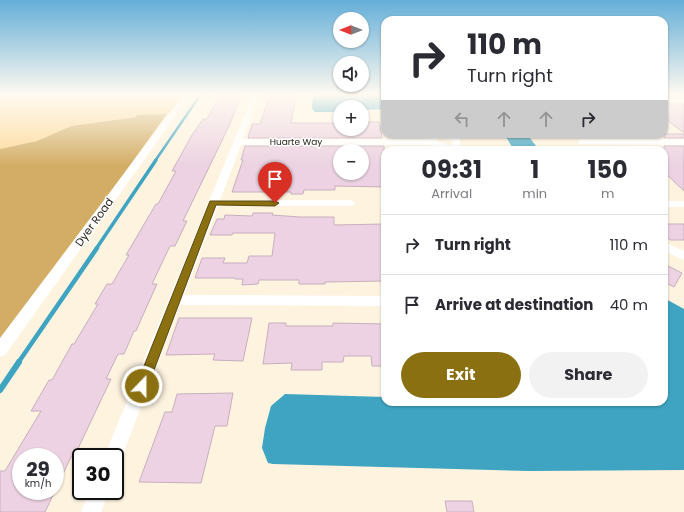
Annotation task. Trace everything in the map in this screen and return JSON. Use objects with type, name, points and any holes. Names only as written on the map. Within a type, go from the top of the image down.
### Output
[{"type":"street","name":"Dyer Road","points":[[0,350],[170,118]]},
{"type":"street","points":[[117,448],[248,118]]},
{"type":"street","points":[[428,142],[434,138]]},
{"type":"street","points":[[454,138],[458,142],[455,146]]},
{"type":"street","name":"Huarte Way","points":[[238,142],[428,142],[443,146]]},
{"type":"street","points":[[582,142],[684,142]]},
{"type":"street","points":[[213,203],[351,203]]},
{"type":"street","points":[[668,204],[684,204]]},
{"type":"street","points":[[668,248],[684,256]]},
{"type":"street","points":[[176,300],[381,301]]},
{"type":"street","points":[[91,512],[96,500]]},
{"type":"shaded area","points":[[0,118],[130,118],[71,126],[37,141],[0,149]]},
{"type":"shaded area","points":[[130,118],[164,118],[0,345],[0,149],[37,141],[71,126]]},
{"type":"water","points":[[506,138],[530,138],[536,146],[512,146]]},
{"type":"water","points":[[668,300],[684,309],[684,470],[529,471],[268,463],[262,448],[265,428],[271,406],[285,394],[381,397],[381,406],[668,406]]},
{"type":"building","points":[[232,118],[183,221],[187,221],[175,246],[170,246],[152,284],[157,284],[136,331],[134,331],[124,354],[118,354],[106,379],[111,379],[78,448],[72,448],[72,457],[64,472],[64,448],[19,448],[41,411],[31,411],[49,380],[52,380],[72,344],[74,344],[98,304],[95,304],[107,284],[112,284],[129,255],[126,255],[156,204],[158,204],[176,171],[172,171],[192,135],[203,119]]},
{"type":"building","points":[[262,118],[292,118],[291,123],[333,123],[333,136],[369,136],[369,122],[379,122],[381,138],[248,138],[252,124],[260,124]]},
{"type":"building","points":[[668,118],[684,118],[684,133],[668,121]]},
{"type":"building","points":[[668,134],[684,134],[684,138],[668,138]]},
{"type":"building","points":[[245,146],[333,146],[333,180],[369,180],[369,146],[381,146],[381,187],[335,186],[335,190],[304,190],[303,194],[291,194],[291,192],[232,192],[243,160],[241,160]]},
{"type":"building","points":[[668,146],[684,146],[684,191],[668,176]]},
{"type":"building","points":[[253,213],[273,213],[272,215],[334,217],[334,225],[381,224],[381,281],[299,284],[299,280],[259,280],[258,284],[242,285],[243,279],[195,278],[202,258],[225,258],[223,263],[247,263],[249,256],[272,256],[275,233],[233,233],[232,235],[210,235],[217,219],[224,219],[225,215],[252,216]]},
{"type":"building","points":[[668,224],[684,224],[684,240],[670,240],[668,237]]},
{"type":"building","points":[[668,266],[682,273],[674,287],[668,284]]},
{"type":"building","points":[[179,318],[252,318],[243,361],[213,360],[215,354],[166,355]]},
{"type":"building","points":[[269,323],[286,323],[286,326],[333,326],[333,323],[381,324],[381,366],[372,366],[371,356],[344,356],[343,362],[322,362],[322,370],[291,370],[292,363],[263,364]]},
{"type":"building","points":[[233,393],[227,426],[215,426],[201,483],[139,482],[165,412],[172,412],[177,394]]},
{"type":"building","points":[[12,459],[12,500],[51,500],[45,512],[0,512],[0,471],[5,471]]},
{"type":"building","points":[[445,501],[472,501],[474,512],[447,512]]},
{"type":"waterway","points":[[155,161],[185,118]]},
{"type":"waterway","points":[[96,249],[156,160]]},
{"type":"waterway","points":[[18,363],[97,248]]},
{"type":"waterway","points":[[0,390],[19,362]]},
{"type":"route","points":[[142,386],[213,203],[275,203]]}]
